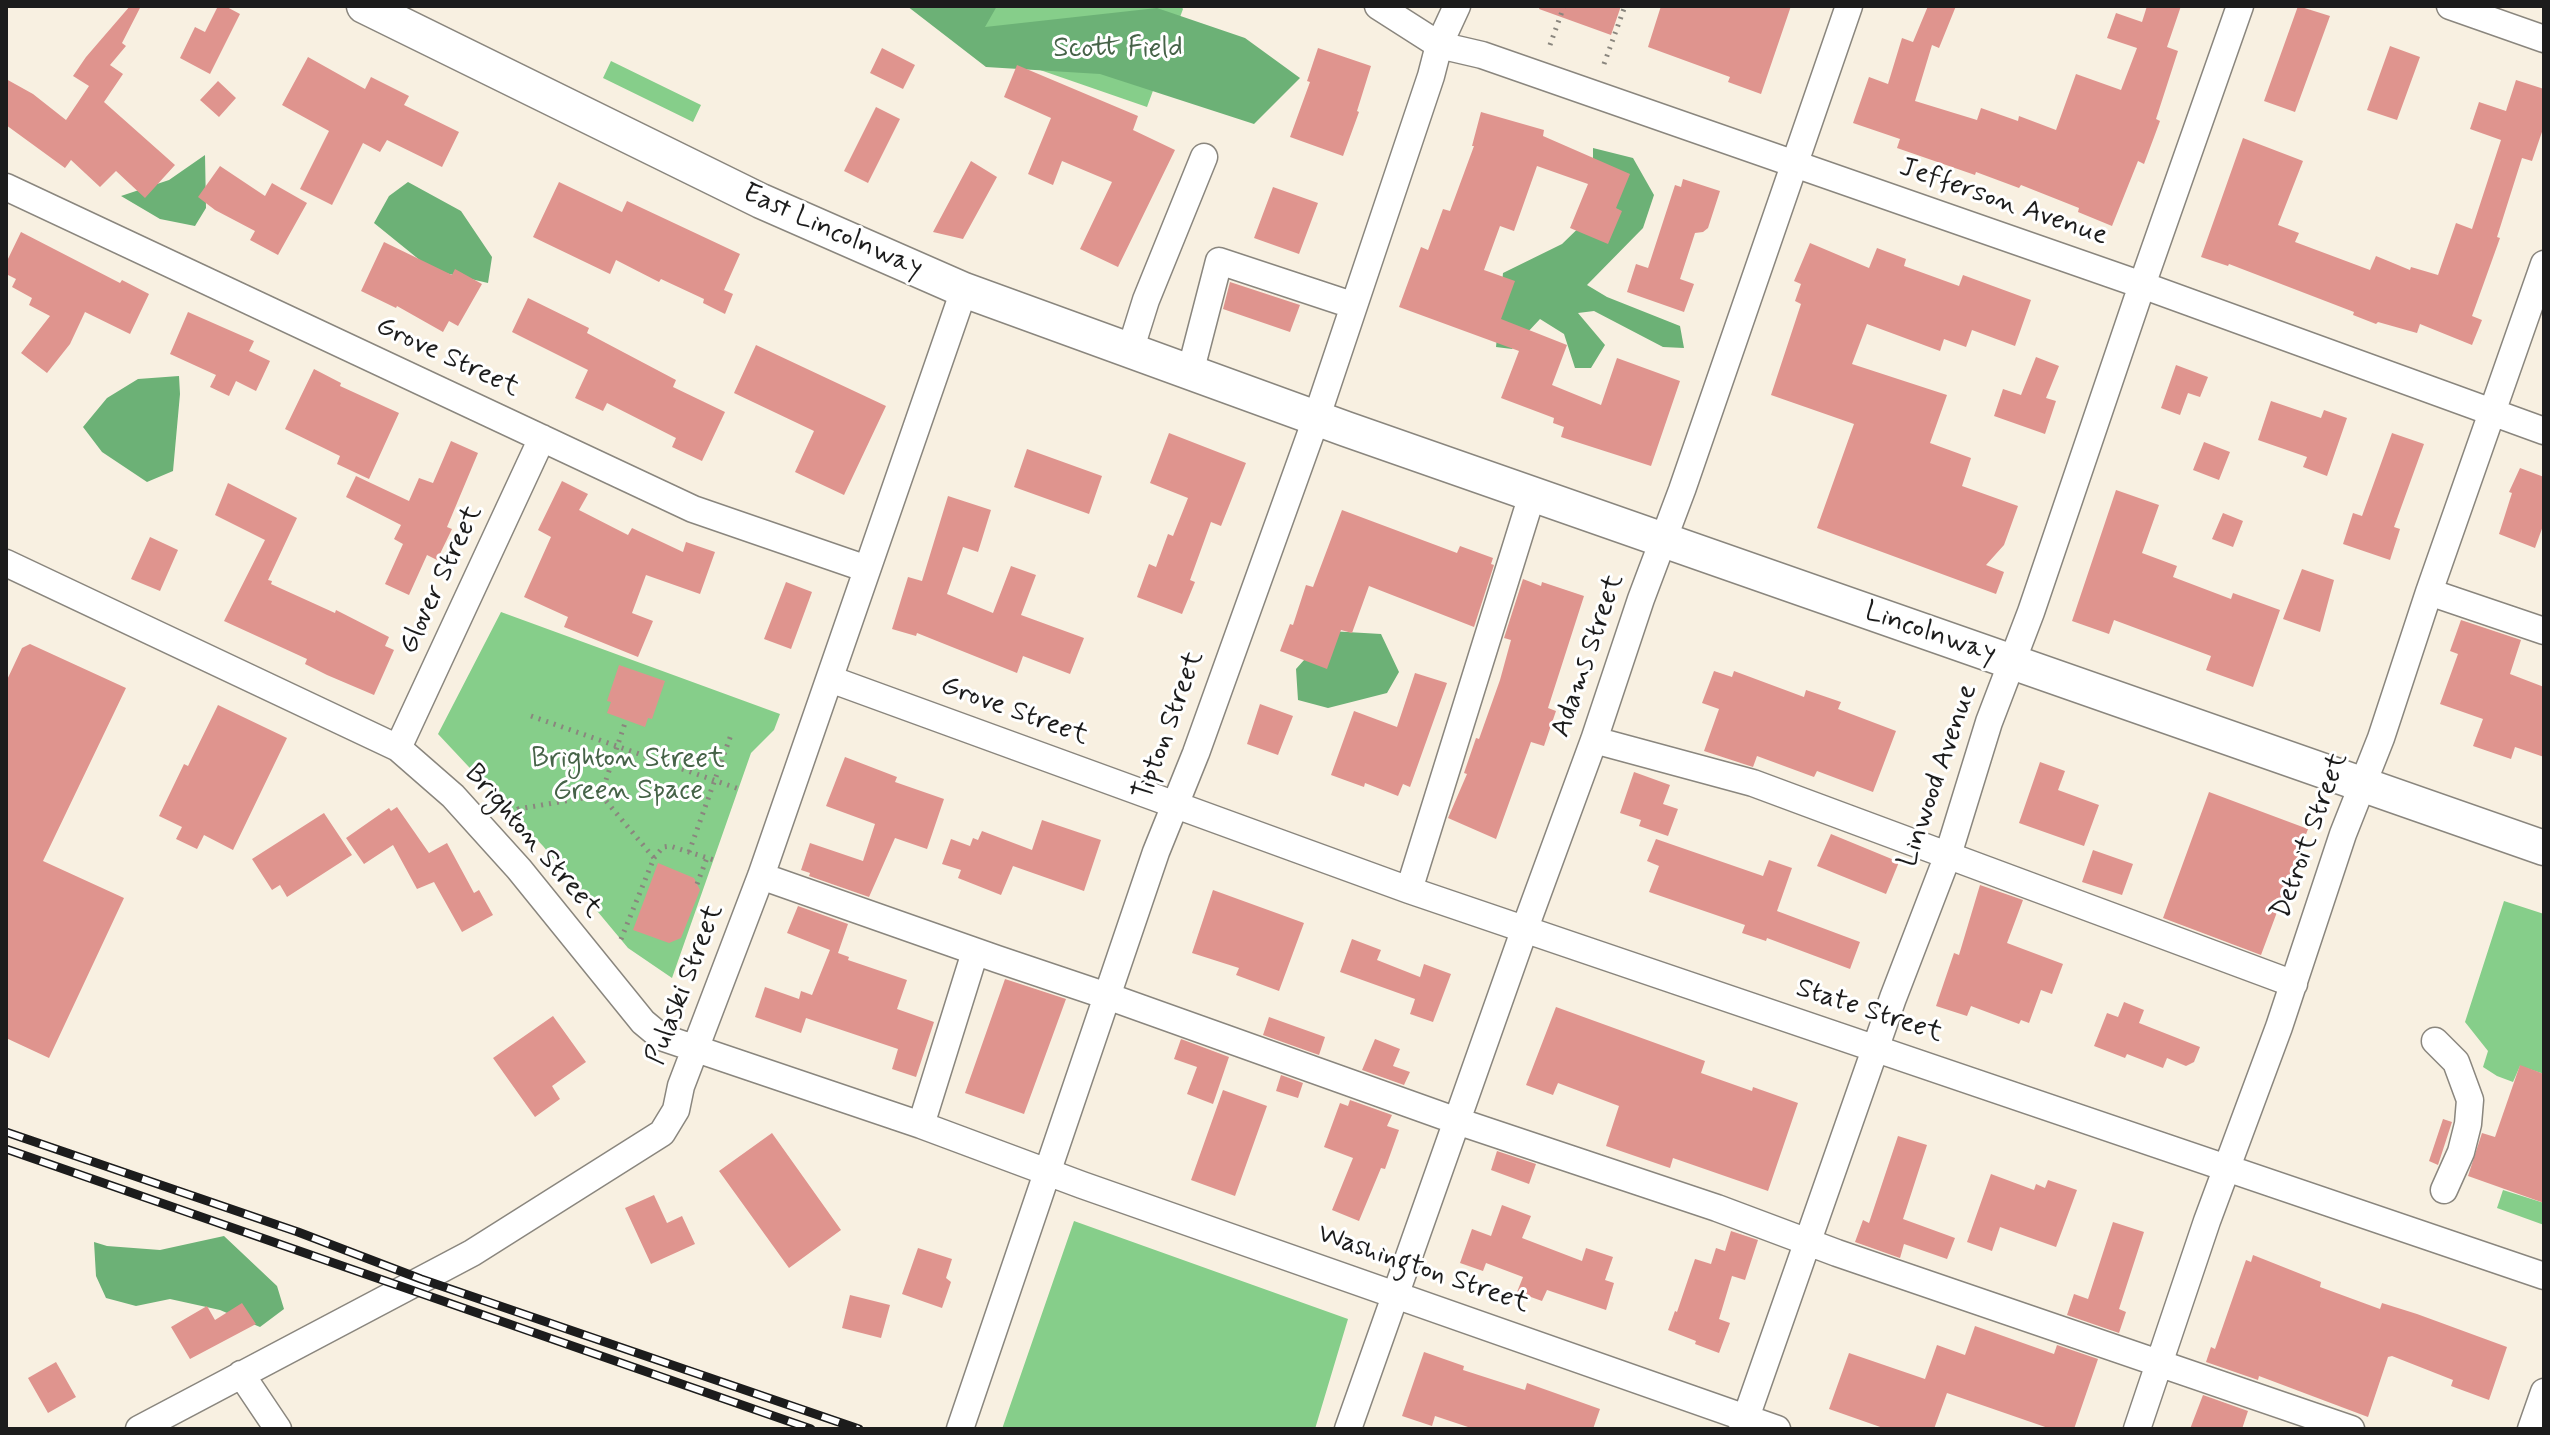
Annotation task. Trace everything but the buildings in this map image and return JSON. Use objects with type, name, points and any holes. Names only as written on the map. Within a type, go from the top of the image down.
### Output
[{"type":"main road","name":"East Lincolnway","points":[[364,6],[761,201],[964,290],[1316,419]]},
{"type":"main road","name":"Lincolnway","points":[[1316,419],[2544,848]]},
{"type":"street","name":"Tipton Street","points":[[960,1429],[1156,852],[1176,805],[1316,419],[1439,45],[1457,6]]},
{"type":"street","name":"Adams Street","points":[[1348,1429],[1594,740],[1849,6]]},
{"type":"street","name":"Linwood Avenue","points":[[1744,1423],[1948,855],[1989,722],[2240,6]]},
{"type":"street","points":[[2450,6],[2544,39]]},
{"type":"street","name":"Jefferson Avenue","points":[[1382,7],[1439,45],[1482,55],[2142,285],[2544,431]]},
{"type":"street","points":[[1130,351],[1146,300],[1204,157]]},
{"type":"street","name":"Grove Street","points":[[6,187],[693,509],[867,569]]},
{"type":"street","points":[[1190,373],[1219,261],[1352,305]]},
{"type":"street","name":"Detroit Street","points":[[2137,1429],[2294,984],[2338,849],[2381,738],[2544,264]]},
{"type":"street","name":"Pulaski Street","points":[[139,1429],[472,1253],[662,1133],[676,1110],[681,1086],[761,876],[964,290]]},
{"type":"street","name":"Glover Street","points":[[398,748],[542,438]]},
{"type":"street","points":[[1409,890],[1532,495]]},
{"type":"street","name":"Brighton Street","points":[[6,563],[398,748],[463,806],[519,869],[643,1022],[661,1037],[921,1125],[1048,1172]]},
{"type":"street","points":[[2429,592],[2544,631]]},
{"type":"street","name":"Grove Street","points":[[830,679],[1176,805]]},
{"type":"street","points":[[1594,740],[1753,783],[2294,984]]},
{"type":"street","name":"State Street","points":[[1176,805],[1409,890],[1847,1041],[2544,1276]]},
{"type":"street","points":[[761,876],[1457,1121],[1717,1208],[1809,1243],[2351,1429]]},
{"type":"street","points":[[921,1125],[975,952]]},
{"type":"street","points":[[2435,1041],[2456,1062],[2470,1100],[2461,1152],[2444,1190]]},
{"type":"street","name":"Washington Street","points":[[1048,1172],[1397,1294],[1744,1423],[1777,1429]]},
{"type":"street","points":[[241,1374],[278,1429]]},
{"type":"street","points":[[2531,1429],[2544,1392]]},
{"type":"path","points":[[1550,45],[1564,6]]},
{"type":"path","points":[[1604,64],[1625,6]]},
{"type":"path","points":[[531,716],[742,790]]},
{"type":"path","points":[[601,795],[626,720]]},
{"type":"path","points":[[689,852],[732,732]]},
{"type":"path","points":[[511,814],[518,809],[601,795]]},
{"type":"path","points":[[601,795],[654,858]]},
{"type":"path","points":[[619,944],[654,858],[663,847],[670,846],[717,861]]},
{"type":"path","points":[[700,884],[707,858]]},
{"type":"green space","points":[[907,6],[997,6],[985,27],[1157,8],[1245,38],[1300,78],[1254,124],[1100,74],[986,67]]},
{"type":"green space","name":"Scott Field","points":[[930,6],[1181,6],[1183,9],[1147,107],[1017,62]]},
{"type":"green space","points":[[611,61],[701,105],[693,122],[603,78]]},
{"type":"green space","points":[[1593,148],[1633,158],[1654,195],[1643,228],[1587,285],[1607,297],[1680,326],[1684,348],[1663,347],[1594,311],[1578,313],[1605,345],[1591,368],[1575,368],[1564,334],[1540,319],[1512,349],[1496,347],[1503,273],[1562,244],[1593,214]]},
{"type":"green space","points":[[205,155],[206,208],[195,226],[160,219],[121,196],[169,180]]},
{"type":"green space","points":[[408,182],[461,211],[492,257],[488,283],[432,270],[374,223],[389,196]]},
{"type":"green space","points":[[179,376],[173,471],[147,482],[102,452],[83,427],[107,398],[138,379]]},
{"type":"green space","name":"Brighton Street Green Space","points":[[501,612],[780,714],[774,730],[751,753],[672,978],[628,948],[543,846],[438,734]]},
{"type":"green space","points":[[1330,631],[1381,634],[1399,672],[1387,693],[1328,708],[1298,700],[1296,669]]},
{"type":"green space","points":[[2504,901],[2544,914],[2544,1074],[2520,1066],[2513,1082],[2483,1067],[2488,1051],[2465,1022]]},
{"type":"green space","points":[[2503,1190],[2544,1203],[2544,1225],[2497,1208]]},
{"type":"green space","points":[[1074,1221],[1348,1319],[1315,1429],[1002,1429]]},
{"type":"green space","points":[[224,1236],[277,1286],[284,1309],[260,1327],[220,1310],[170,1299],[136,1306],[106,1298],[96,1276],[94,1242],[107,1246],[160,1250]]},
{"type":"railway","points":[[6,1132],[859,1429]]},
{"type":"railway","points":[[6,1149],[811,1429]]}]
